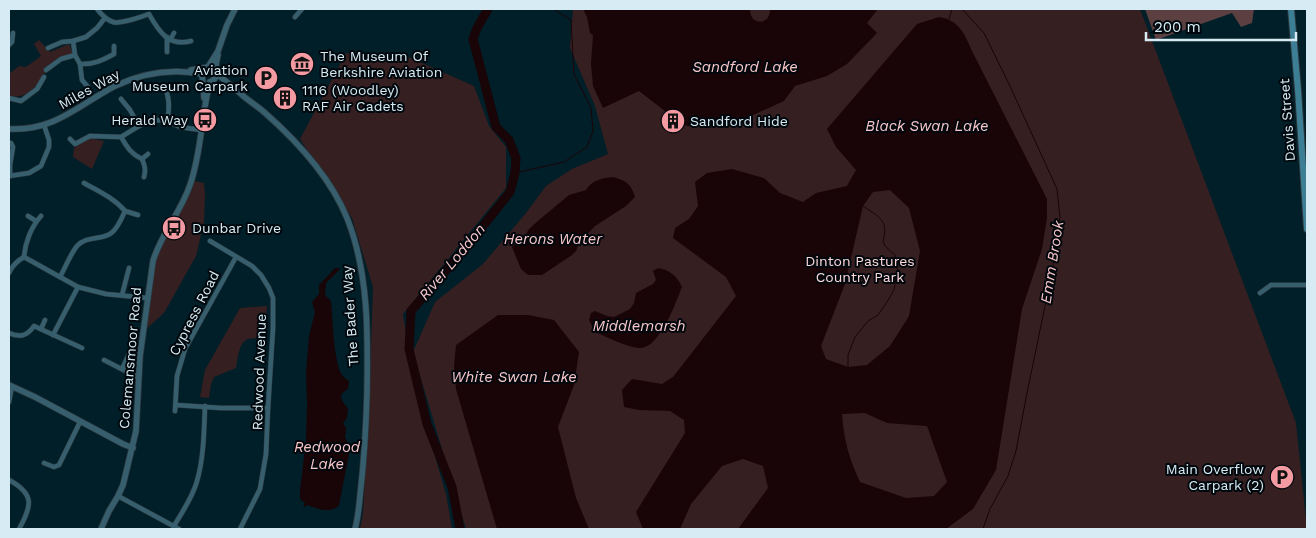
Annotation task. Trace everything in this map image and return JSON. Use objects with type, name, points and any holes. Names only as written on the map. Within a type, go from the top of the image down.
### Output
[{"type":"main road","name":"Davis Street","points":[[1291,9],[1307,229]]},
{"type":"street","points":[[97,9],[105,18],[114,23],[136,19],[149,14]]},
{"type":"street","points":[[148,9],[158,29],[168,38],[182,43],[191,41]]},
{"type":"street","points":[[204,72],[212,67],[214,76],[205,81],[204,72],[218,51],[227,24],[235,9]]},
{"type":"street","points":[[295,17],[302,9]]},
{"type":"street","points":[[48,48],[62,42],[86,37],[105,18]]},
{"type":"street","points":[[9,45],[12,42],[13,33]]},
{"type":"street","points":[[167,52],[168,38],[174,33]]},
{"type":"street","points":[[73,41],[75,55],[80,64],[82,80],[88,87]]},
{"type":"street","points":[[114,46],[114,54],[118,59]]},
{"type":"street","name":"Colemansmoor Road","points":[[205,102],[214,76],[218,51]]},
{"type":"street","points":[[80,64],[88,65],[114,54]]},
{"type":"street","points":[[46,70],[61,59],[75,55]]},
{"type":"street","name":"Miles Way","points":[[9,129],[25,129],[44,125],[70,114],[115,86],[135,78],[161,72],[204,72]]},
{"type":"street","name":"Colemansmoor Road","points":[[101,529],[108,510],[123,485],[133,448],[138,413],[140,356],[150,273],[155,252],[178,212],[190,185],[198,154],[205,102],[204,72]]},
{"type":"street","name":"The Bader Way","points":[[214,76],[262,110],[297,143],[328,183],[349,223],[357,249],[364,288],[367,331],[363,471],[355,529]]},
{"type":"street","points":[[9,98],[21,101],[39,91],[44,77]]},
{"type":"street","points":[[164,86],[169,104],[167,121]]},
{"type":"street","points":[[167,92],[174,91]]},
{"type":"street","points":[[121,99],[139,126]]},
{"type":"street","points":[[70,149],[90,136],[121,136],[139,126],[157,120],[201,130]]},
{"type":"street","points":[[14,145],[9,176],[29,173],[41,166],[49,147],[49,140],[44,125]]},
{"type":"street","points":[[121,136],[132,154],[142,159],[146,172],[144,177]]},
{"type":"street","points":[[70,139],[75,144]]},
{"type":"street","points":[[142,159],[148,154]]},
{"type":"street","points":[[84,183],[110,198],[125,210],[138,215]]},
{"type":"street","points":[[88,194],[91,187]]},
{"type":"street","points":[[60,277],[78,245],[90,238],[111,234],[125,210]]},
{"type":"street","points":[[28,216],[36,221]]},
{"type":"street","points":[[24,257],[24,248],[36,221],[41,216]]},
{"type":"street","name":"Redwood Avenue","points":[[210,241],[252,266],[270,288],[273,298],[273,336],[266,454],[260,489],[240,529]]},
{"type":"street","points":[[24,257],[78,287],[106,294],[147,298]]},
{"type":"street","points":[[9,273],[19,260],[24,257]]},
{"type":"street","name":"Cypress Road","points":[[175,411],[177,376],[184,349],[236,257]]},
{"type":"street","points":[[122,296],[129,268]]},
{"type":"street","points":[[1260,293],[1272,285],[1307,285]]},
{"type":"street","points":[[53,335],[78,287]]},
{"type":"street","points":[[41,329],[44,320]]},
{"type":"street","points":[[9,333],[16,336],[24,336],[34,326],[82,348]]},
{"type":"street","points":[[122,368],[130,352]]},
{"type":"street","points":[[104,360],[138,378]]},
{"type":"street","points":[[9,402],[10,386],[133,448]]},
{"type":"street","points":[[176,405],[221,408],[268,408]]},
{"type":"street","points":[[174,526],[197,481],[202,447],[204,406]]},
{"type":"street","points":[[44,463],[54,467],[58,465],[80,422]]},
{"type":"street","points":[[9,480],[24,490],[29,505],[19,529]]},
{"type":"street","points":[[118,496],[179,529]]},
{"type":"green space","name":"Dinton Pastures Country Park","points":[[573,9],[1140,9],[1296,423],[1307,529],[466,529],[413,352],[435,302],[483,264],[546,186],[572,169],[608,154],[595,106],[570,48]]},
{"type":"green space","points":[[39,40],[50,52],[69,44],[73,54],[48,67],[30,92],[20,96],[9,95],[9,74],[19,66],[26,67],[41,56],[34,44]]},
{"type":"green space","points":[[346,53],[404,55],[474,86],[489,126],[506,147],[506,188],[403,314],[414,385],[446,494],[452,529],[360,529],[363,514],[373,287],[352,218],[300,139]]},
{"type":"green space","points":[[88,138],[104,141],[92,169],[73,157],[74,148]]},
{"type":"green space","points":[[194,181],[204,183],[205,195],[204,222],[196,256],[164,313],[146,329],[155,259]]},
{"type":"green space","points":[[267,306],[265,338],[248,339],[245,341],[239,352],[236,368],[214,377],[209,398],[200,397],[205,370],[240,308]]},
{"type":"shaded area","points":[[1145,9],[1254,9],[1252,23],[1241,27],[1232,13],[1156,40]]},
{"type":"water","name":"Sandford Lake","points":[[583,9],[750,9],[753,19],[760,22],[767,19],[770,9],[878,9],[867,23],[877,33],[847,64],[827,76],[795,86],[784,101],[729,126],[707,120],[693,127],[683,125],[639,91],[603,108],[593,86],[591,64],[593,35],[590,33],[587,17]]},
{"type":"water","name":"Black Swan Lake","points":[[939,17],[956,24],[963,32],[1047,199],[1047,218],[1042,249],[1022,309],[996,470],[973,509],[946,529],[738,529],[768,488],[763,466],[743,459],[722,466],[691,504],[680,529],[643,529],[636,512],[685,433],[684,420],[670,411],[639,410],[624,407],[622,390],[632,379],[662,384],[673,377],[736,296],[726,277],[673,238],[675,228],[689,219],[698,206],[695,182],[707,173],[732,169],[764,178],[780,193],[803,202],[816,193],[847,186],[856,170],[836,147],[827,129],[917,24]],"holes":[[[890,190],[909,208],[920,251],[909,316],[890,346],[867,365],[848,367],[826,359],[821,346],[845,284],[863,206],[873,192]],[[865,413],[887,423],[927,426],[947,482],[934,496],[906,498],[860,482],[848,449],[842,414]]]},
{"type":"water","name":"Herons Water","points":[[613,177],[628,184],[635,197],[626,206],[595,226],[579,243],[572,255],[542,275],[528,275],[521,269],[512,247],[523,239],[529,229],[569,195],[586,190],[598,180]]},
{"type":"water","name":"Redwood Lake","points":[[335,268],[340,269],[326,283],[325,295],[331,301],[334,344],[339,369],[349,381],[348,389],[342,394],[341,398],[348,409],[347,418],[343,423],[346,428],[345,437],[350,449],[339,505],[336,508],[324,510],[307,505],[303,507],[305,503],[300,499],[300,491],[306,440],[306,373],[309,336],[315,312],[312,302],[319,294],[319,285]]},
{"type":"water","name":"Middlemarsh","points":[[658,268],[673,274],[682,287],[660,334],[646,347],[639,348],[623,344],[595,332],[589,320],[591,313],[595,311],[614,317],[630,309],[634,303],[636,293],[653,284],[656,280],[653,271]]},
{"type":"water","name":"White Swan Lake","points":[[498,315],[528,315],[554,320],[579,352],[574,385],[558,427],[576,498],[589,529],[497,529],[456,389],[454,367],[456,345]]},
{"type":"waterway","name":"River Loddon","points":[[460,529],[452,487],[427,424],[409,349],[411,311],[510,192],[515,173],[516,158],[509,140],[496,127],[473,39],[488,9]]},
{"type":"waterway","points":[[515,173],[564,162],[587,147],[593,131],[591,108],[574,74],[571,20],[553,9]]},
{"type":"waterway","points":[[949,19],[952,9]]},
{"type":"waterway","name":"Emm Brook","points":[[962,9],[984,33],[1009,84],[1057,189],[1060,217],[1052,272],[1016,451],[1008,476],[990,509],[983,529]]},
{"type":"waterway","points":[[848,367],[848,355],[855,337],[868,321],[878,315],[894,290],[896,278],[900,274],[895,264],[895,255],[885,246],[883,241],[885,234],[884,224],[878,216],[863,206]]},
{"type":"place","name":"The Museum Of Berkshire Aviation","points":[[302,64]]},
{"type":"place","name":"Aviation Museum Carpark","points":[[266,78]]},
{"type":"place","name":"1116 (Woodley) RAF Air Cadets","points":[[285,98]]},
{"type":"place","name":"Herald Way","points":[[205,120]]},
{"type":"place","name":"Sandford Hide","points":[[673,121]]},
{"type":"place","name":"Dunbar Drive","points":[[174,228]]},
{"type":"place","name":"Main Overflow Carpark (2)","points":[[1282,477]]}]
